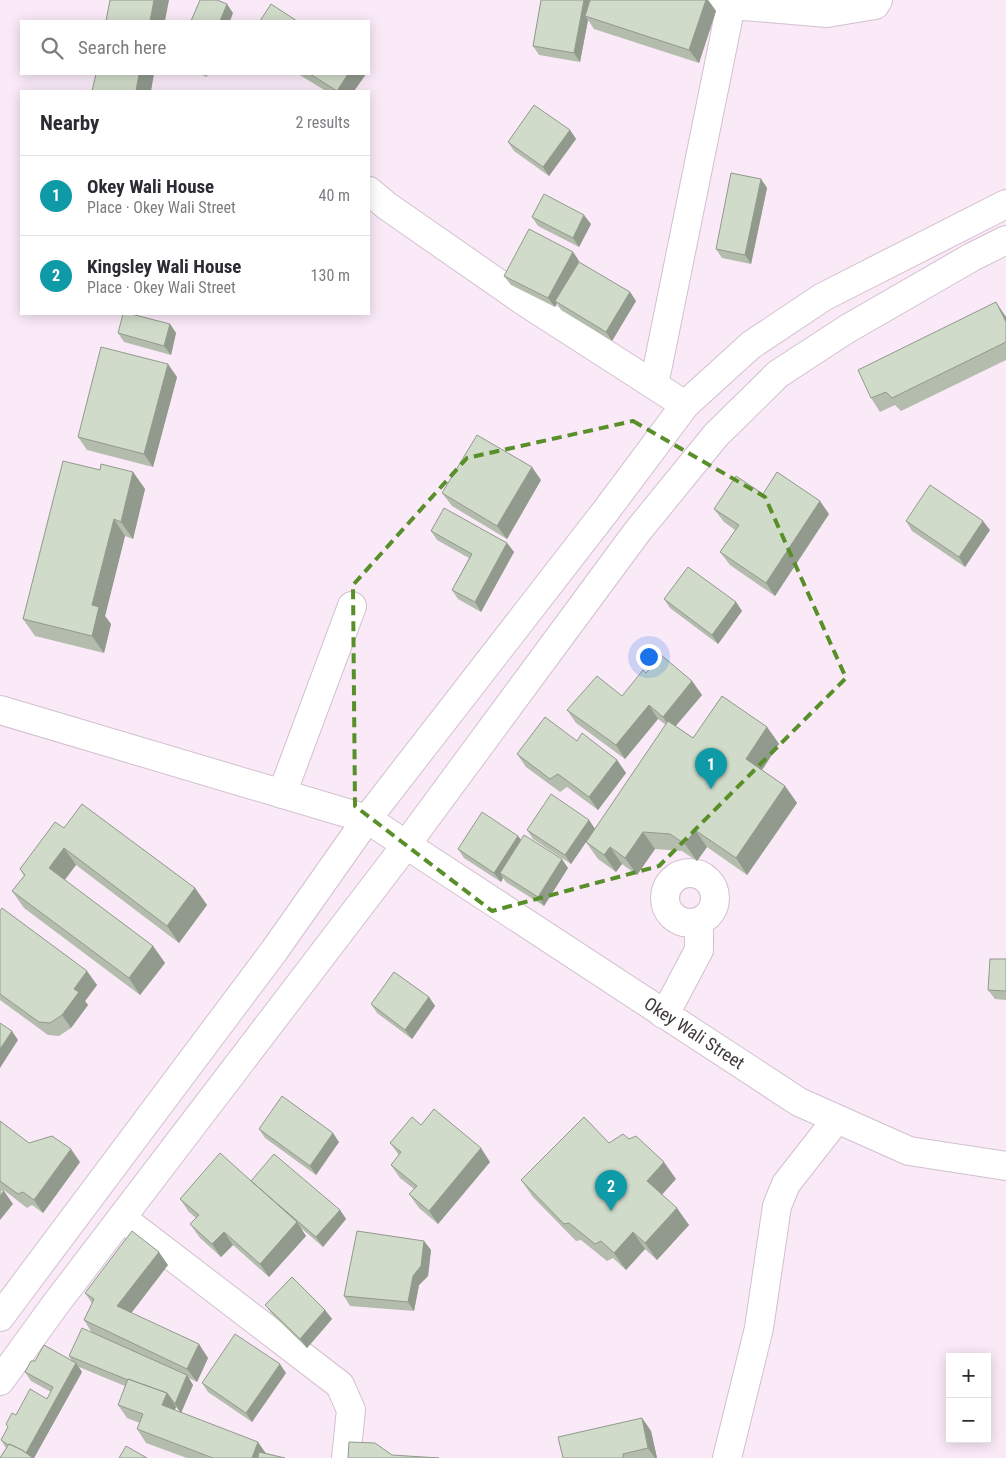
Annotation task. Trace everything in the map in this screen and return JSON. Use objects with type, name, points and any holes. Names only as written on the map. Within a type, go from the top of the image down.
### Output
[{"type":"main road","points":[[654,385],[728,2],[826,13],[875,5],[878,0]]},
{"type":"main road","points":[[370,192],[387,206],[525,302],[685,405]]},
{"type":"main road","points":[[0,1317],[274,951],[367,819],[685,405],[751,345],[823,297],[1006,204]]},
{"type":"main road","points":[[0,1381],[406,845],[637,532],[716,435],[778,374],[847,329],[1006,240]]},
{"type":"main road","points":[[282,794],[352,606]]},
{"type":"main road","name":"Okey Wali Street","points":[[0,710],[367,819],[799,1102],[909,1151],[1006,1166]]},
{"type":"main road","points":[[663,1014],[699,950],[699,922]]},
{"type":"main road","points":[[727,1458],[759,1328],[777,1206],[786,1184],[836,1120]]},
{"type":"main road","points":[[122,1218],[340,1385],[351,1410],[346,1458]]},
{"type":"highlighted area","points":[[633,421],[765,497],[846,678],[659,866],[492,911],[355,806],[353,585],[467,458]]},
{"type":"building","points":[[110,0],[154,0],[150,20],[106,20]]},
{"type":"building","points":[[200,0],[217,0],[227,4],[220,20],[191,20]]},
{"type":"building","points":[[541,0],[584,0],[574,53],[533,46]]},
{"type":"building","points":[[590,0],[706,0],[689,50],[585,16]]},
{"type":"building","points":[[271,4],[295,20],[261,20]]},
{"type":"building","points":[[96,75],[139,75],[136,90],[92,90]]},
{"type":"building","points":[[312,75],[347,75],[338,90]]},
{"type":"building","points":[[534,105],[570,130],[543,167],[508,142]]},
{"type":"building","points":[[731,173],[761,179],[745,255],[716,249]]},
{"type":"building","points":[[544,194],[584,215],[573,238],[532,217]]},
{"type":"building","points":[[529,229],[573,252],[548,298],[504,276]]},
{"type":"building","points":[[579,262],[630,292],[606,332],[555,301]]},
{"type":"building","points":[[996,302],[1006,322],[1006,342],[892,398],[886,392],[871,398],[858,370]]},
{"type":"building","points":[[123,315],[135,315],[170,324],[164,346],[118,333]]},
{"type":"building","points":[[101,347],[168,364],[144,454],[78,437]]},
{"type":"building","points":[[477,435],[532,467],[497,526],[442,493]]},
{"type":"building","points":[[63,461],[100,470],[101,464],[133,472],[121,522],[114,519],[92,605],[99,607],[92,636],[23,619]]},
{"type":"building","points":[[777,472],[820,501],[766,583],[720,552],[739,525],[714,509],[736,476],[763,494]]},
{"type":"building","points":[[930,485],[983,521],[959,557],[906,521]]},
{"type":"building","points":[[444,508],[507,543],[475,602],[452,590],[472,554],[431,531]]},
{"type":"building","points":[[688,567],[736,602],[712,635],[664,599]]},
{"type":"building","points":[[661,655],[692,681],[663,717],[649,705],[616,745],[567,710],[597,676],[622,696],[643,670],[646,673]]},
{"type":"building","points":[[722,696],[767,727],[746,759],[785,786],[736,858],[695,830],[685,844],[670,834],[643,832],[625,858],[610,847],[604,855],[586,842],[668,721],[693,738]]},
{"type":"building","points":[[545,717],[577,741],[582,733],[617,760],[589,797],[558,774],[550,779],[517,754]]},
{"type":"building","points":[[551,794],[589,820],[565,855],[527,830]]},
{"type":"building","points":[[82,804],[195,888],[167,926],[64,848],[49,868],[153,946],[129,978],[12,891],[25,875],[20,869],[55,822],[64,828]]},
{"type":"building","points":[[482,812],[518,836],[494,873],[458,849]]},
{"type":"building","points":[[524,835],[562,859],[538,897],[500,873]]},
{"type":"building","points":[[2,908],[87,971],[74,989],[79,992],[62,1015],[50,1023],[39,1022],[0,994],[0,911]]},
{"type":"building","points":[[990,959],[1006,959],[1006,991],[988,990]]},
{"type":"building","points":[[394,972],[429,997],[405,1030],[371,1004]]},
{"type":"building","points":[[0,1023],[12,1031],[0,1049]]},
{"type":"building","points":[[282,1096],[333,1133],[310,1166],[259,1129]]},
{"type":"building","points":[[434,1109],[481,1148],[429,1211],[409,1194],[417,1186],[391,1165],[401,1152],[390,1143],[412,1117],[421,1125]]},
{"type":"building","points":[[584,1117],[609,1143],[623,1134],[629,1139],[636,1136],[664,1162],[647,1181],[677,1208],[645,1243],[633,1232],[614,1253],[601,1241],[595,1244],[569,1223],[564,1224],[521,1180]]},
{"type":"building","points":[[0,1121],[29,1143],[52,1136],[71,1149],[34,1200],[23,1192],[18,1194],[0,1181]]},
{"type":"building","points":[[220,1153],[297,1222],[260,1264],[224,1232],[212,1244],[190,1224],[199,1215],[180,1199]]},
{"type":"building","points":[[274,1154],[340,1210],[316,1237],[251,1181]]},
{"type":"building","points":[[0,1188],[4,1191],[0,1196]]},
{"type":"building","points":[[132,1231],[159,1252],[117,1306],[199,1344],[187,1369],[84,1320],[94,1299],[85,1293]]},
{"type":"building","points":[[357,1231],[424,1241],[421,1266],[413,1276],[408,1302],[344,1296]]},
{"type":"building","points":[[292,1277],[325,1310],[300,1339],[265,1305]]},
{"type":"building","points":[[82,1328],[187,1375],[175,1404],[167,1393],[128,1380],[69,1356]]},
{"type":"building","points":[[235,1334],[280,1364],[246,1413],[202,1383]]},
{"type":"building","points":[[44,1345],[76,1363],[26,1453],[1,1440],[8,1427],[6,1424],[12,1413],[16,1415],[30,1389],[47,1399],[53,1387],[25,1372],[31,1361],[35,1361]]},
{"type":"building","points":[[128,1379],[167,1393],[162,1405],[258,1442],[252,1458],[213,1458],[137,1429],[143,1414],[118,1405]]},
{"type":"building","points":[[642,1418],[648,1448],[623,1454],[623,1458],[563,1458],[558,1437]]},
{"type":"building","points":[[349,1442],[375,1443],[392,1455],[439,1458],[348,1458]]},
{"type":"building","points":[[9,1444],[22,1450],[33,1458],[0,1458]]},
{"type":"building","points":[[126,1446],[147,1458],[119,1458]]},
{"type":"building","points":[[259,1452],[285,1458],[258,1458]]},
{"type":"place","name":"Okey Wali House","points":[[711,789]]},
{"type":"place","name":"Kingsley Wali House","points":[[611,1211]]}]
